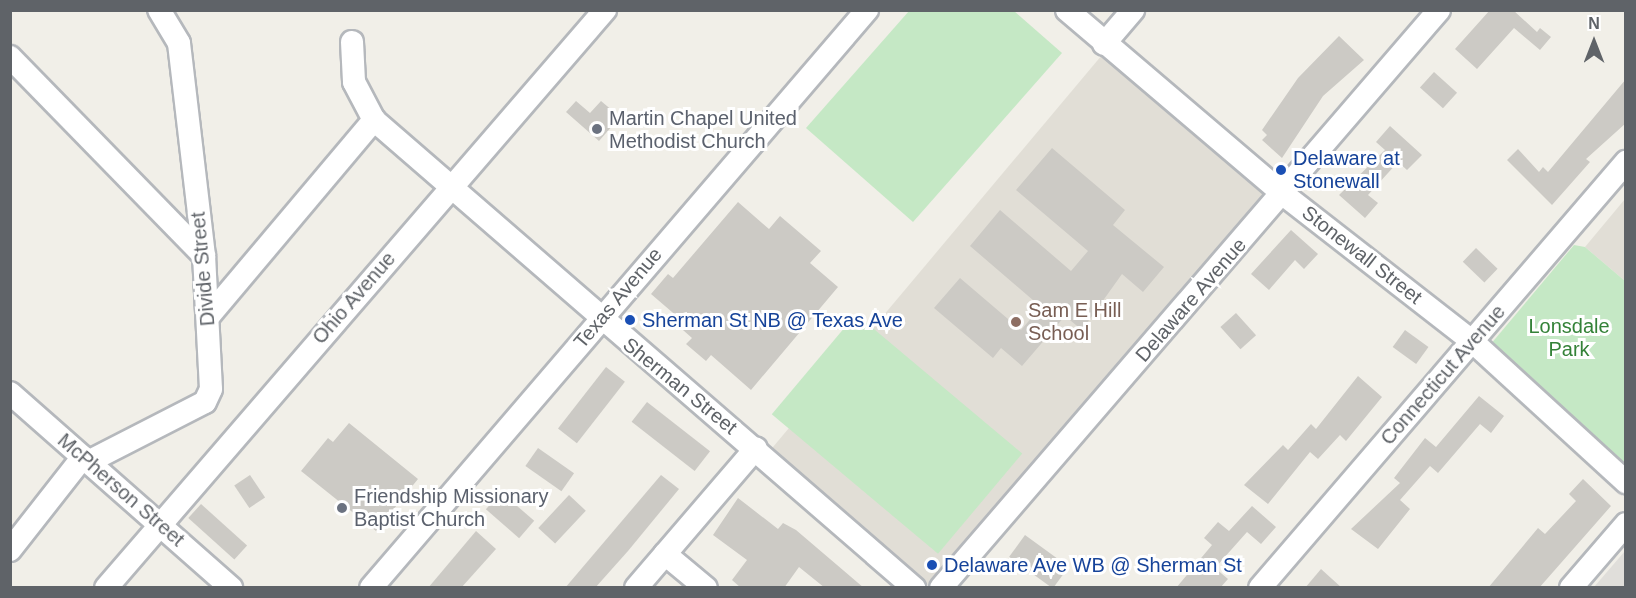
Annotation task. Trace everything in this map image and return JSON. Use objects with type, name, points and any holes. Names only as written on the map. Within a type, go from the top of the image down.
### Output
[{"type":"street","name":"Divide Street","points":[[86,459],[205,402],[211,389],[204,256],[179,43],[159,10]]},
{"type":"street","name":"Ohio Avenue","points":[[106,588],[452,184],[605,10]]},
{"type":"street","name":"Texas Avenue","points":[[371,588],[867,10]]},
{"type":"street","name":"Stonewall Street","points":[[1067,10],[1104,44],[1283,194],[1472,341],[1626,482]]},
{"type":"street","points":[[1104,44],[1133,10]]},
{"type":"street","name":"Delaware Avenue","points":[[941,588],[1283,194],[1439,10]]},
{"type":"street","name":"Sherman Street","points":[[351,42],[354,82],[374,120],[452,184],[599,320],[756,448],[914,588]]},
{"type":"street","points":[[10,57],[204,256]]},
{"type":"street","points":[[208,317],[374,120]]},
{"type":"street","name":"Connecticut Avenue","points":[[1260,588],[1626,162]]},
{"type":"street","name":"McPherson Street","points":[[10,393],[161,522],[231,588]]},
{"type":"street","points":[[636,588],[756,448]]},
{"type":"street","points":[[10,550],[86,459]]},
{"type":"street","points":[[1571,588],[1626,524]]},
{"type":"street","points":[[665,554],[706,588]]},
{"type":"shaded area","name":"Sam E Hill School","points":[[1102,55],[1267,194],[937,588],[931,588],[769,452]]},
{"type":"shaded area","points":[[1625,199],[1625,281],[1585,247]]},
{"type":"shaded area","points":[[1625,551],[1625,587],[1594,587]]},
{"type":"green space","points":[[909,11],[1014,11],[1062,53],[913,222],[806,128]]},
{"type":"green space","name":"Lonsdale Park","points":[[1574,245],[1585,247],[1625,281],[1625,466],[1490,345]]},
{"type":"green space","points":[[856,314],[1022,453],[938,554],[772,414]]},
{"type":"building","points":[[1490,10],[1513,10],[1537,32],[1540,28],[1551,37],[1540,50],[1514,28],[1477,69],[1455,49]]},
{"type":"building","points":[[1339,36],[1364,60],[1323,96],[1282,158],[1262,140],[1267,135],[1262,130],[1298,78]]},
{"type":"building","points":[[1434,72],[1457,93],[1443,108],[1420,88]]},
{"type":"building","points":[[1626,79],[1626,123],[1586,159],[1590,162],[1552,205],[1507,160],[1518,149],[1539,172],[1543,167],[1548,172]]},
{"type":"building","name":"Martin Chapel United Methodist Church","points":[[576,101],[590,113],[601,101],[620,117],[599,141],[566,112]]},
{"type":"building","points":[[1390,126],[1422,155],[1407,170],[1398,162],[1368,195],[1378,203],[1365,218],[1339,195],[1385,150],[1376,142]]},
{"type":"building","points":[[1052,148],[1125,210],[1113,225],[1164,267],[1143,292],[1122,274],[1082,330],[1065,316],[1022,366],[1001,348],[993,358],[934,308],[960,278],[1021,330],[1041,307],[970,246],[1000,210],[1071,271],[1088,251],[1016,190]]},
{"type":"building","points":[[738,202],[769,229],[780,216],[821,251],[810,263],[838,287],[751,390],[711,355],[706,361],[686,344],[692,338],[675,323],[679,318],[651,294],[668,274],[673,278]]},
{"type":"building","points":[[1291,230],[1318,254],[1304,269],[1295,260],[1269,290],[1251,274]]},
{"type":"building","points":[[1476,248],[1498,269],[1484,283],[1463,262]]},
{"type":"building","points":[[1236,313],[1256,335],[1240,349],[1220,327]]},
{"type":"building","points":[[1405,330],[1428,347],[1416,364],[1393,347]]},
{"type":"building","points":[[606,367],[625,382],[577,443],[558,428]]},
{"type":"building","points":[[1358,376],[1382,397],[1346,441],[1340,435],[1318,459],[1310,452],[1268,504],[1244,485],[1283,445],[1288,450],[1311,424],[1316,429]]},
{"type":"building","points":[[1479,396],[1504,416],[1491,433],[1480,424],[1438,473],[1430,466],[1400,500],[1410,509],[1378,549],[1351,529],[1400,483],[1394,478],[1425,438],[1436,447]]},
{"type":"building","points":[[647,402],[710,451],[695,471],[632,422]]},
{"type":"building","points":[[349,423],[418,479],[376,531],[301,471],[328,438],[333,442]]},
{"type":"building","points":[[538,448],[574,473],[561,491],[525,466]]},
{"type":"building","points":[[250,475],[265,497],[249,508],[234,486]]},
{"type":"building","points":[[661,475],[679,489],[628,551],[595,588],[565,588]]},
{"type":"building","points":[[1583,479],[1611,506],[1539,588],[1488,588],[1538,528],[1545,534],[1576,501],[1569,494]]},
{"type":"building","points":[[501,492],[534,521],[519,538],[486,509]]},
{"type":"building","points":[[569,495],[586,511],[555,544],[538,528]]},
{"type":"building","points":[[738,498],[778,529],[783,523],[796,530],[864,588],[825,588],[799,567],[784,588],[741,588],[732,580],[747,560],[713,535]]},
{"type":"building","points":[[201,504],[247,545],[234,560],[188,518]]},
{"type":"building","points":[[1252,506],[1276,527],[1261,544],[1247,532],[1215,568],[1228,579],[1220,588],[1176,588],[1212,545],[1204,538],[1218,522],[1229,531]]},
{"type":"building","points":[[476,531],[496,549],[461,588],[428,588]]},
{"type":"building","points":[[1025,535],[1069,567],[1052,588],[1009,557]]},
{"type":"building","points":[[1321,569],[1342,588],[1305,588]]},
{"type":"place","name":"Martin Chapel United Methodist Church","points":[[597,129]]},
{"type":"place","name":"Delaware at Stonewall","points":[[1281,170]]},
{"type":"place","name":"Sherman St NB @ Texas Ave","points":[[630,320]]},
{"type":"place","name":"Sam E Hill School","points":[[1016,322]]},
{"type":"place","name":"Friendship Missionary Baptist Church","points":[[342,508]]},
{"type":"place","name":"Delaware Ave WB @ Sherman St","points":[[932,565]]}]
